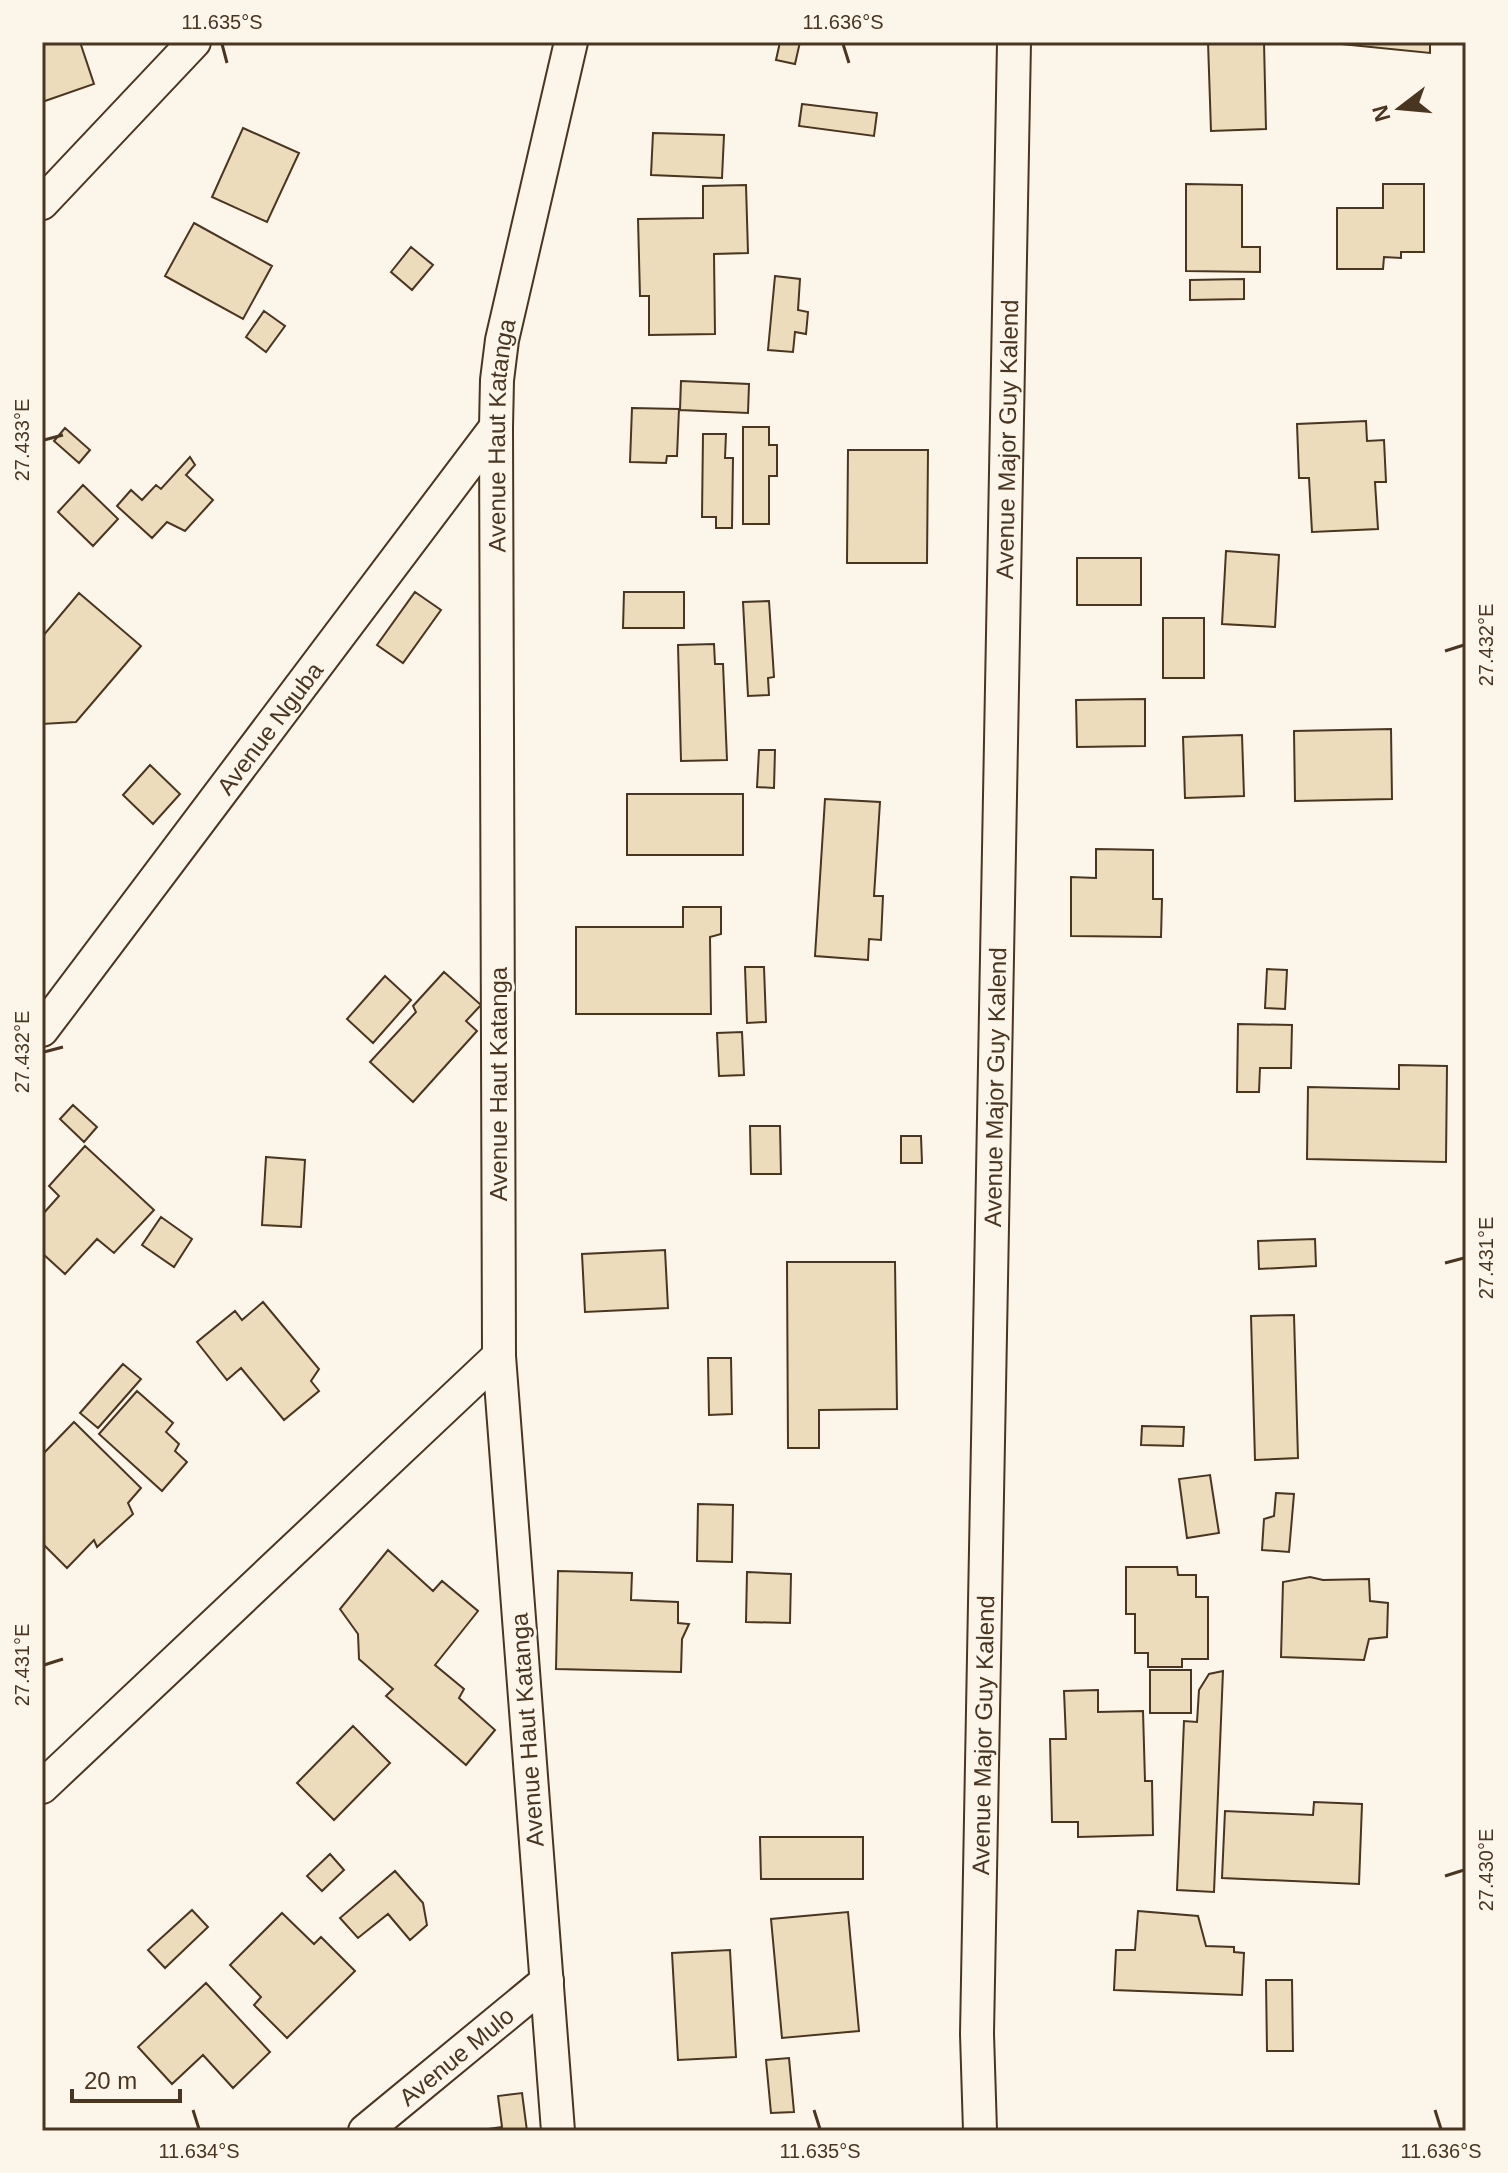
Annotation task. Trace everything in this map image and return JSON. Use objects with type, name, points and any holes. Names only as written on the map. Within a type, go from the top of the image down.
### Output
[{"type":"street","points":[[42,203],[194,42]]},
{"type":"street","name":"Avenue Haut Katanga","points":[[558,2131],[499,1356],[496,427],[502,340],[571,42]]},
{"type":"street","name":"Avenue Major Guy Kalend","points":[[980,2131],[977,2034],[1014,42]]},
{"type":"street","name":"Avenue Nguba","points":[[42,1030],[496,427]]},
{"type":"street","points":[[42,1787],[499,1356]]},
{"type":"street","name":"Avenue Mulo","points":[[365,2131],[547,1981]]},
{"type":"building","points":[[42,42],[80,42],[94,84],[42,102]]},
{"type":"building","points":[[780,42],[800,42],[795,64],[776,60]]},
{"type":"building","points":[[1208,42],[1264,42],[1266,129],[1211,131]]},
{"type":"building","points":[[1321,42],[1430,42],[1430,53]]},
{"type":"building","points":[[802,104],[877,113],[874,136],[799,126]]},
{"type":"building","points":[[243,128],[299,153],[267,222],[212,197]]},
{"type":"building","points":[[653,133],[724,135],[722,178],[651,175]]},
{"type":"building","points":[[1186,184],[1242,185],[1242,247],[1260,247],[1260,272],[1186,271]]},
{"type":"building","points":[[1383,184],[1424,184],[1424,252],[1401,252],[1401,258],[1384,257],[1383,269],[1337,269],[1337,208],[1383,208]]},
{"type":"building","points":[[746,185],[748,253],[714,254],[715,334],[649,335],[649,296],[640,296],[638,219],[703,218],[703,186]]},
{"type":"building","points":[[194,223],[272,266],[243,319],[165,276]]},
{"type":"building","points":[[411,247],[433,265],[412,290],[391,272]]},
{"type":"building","points":[[775,276],[800,279],[798,310],[808,312],[806,334],[795,332],[793,352],[768,350]]},
{"type":"building","points":[[1244,279],[1244,299],[1190,300],[1190,280]]},
{"type":"building","points":[[264,311],[285,326],[266,352],[246,337]]},
{"type":"building","points":[[681,381],[749,384],[748,413],[680,410]]},
{"type":"building","points":[[632,408],[679,409],[677,456],[667,456],[666,463],[630,462]]},
{"type":"building","points":[[1366,421],[1367,441],[1384,440],[1386,482],[1375,482],[1378,529],[1312,532],[1309,478],[1299,478],[1297,424]]},
{"type":"building","points":[[743,427],[769,427],[769,445],[777,445],[777,476],[769,476],[769,524],[743,524]]},
{"type":"building","points":[[65,428],[90,450],[79,463],[54,441]]},
{"type":"building","points":[[703,434],[726,434],[725,458],[733,458],[732,528],[716,528],[716,517],[702,517]]},
{"type":"building","points":[[848,450],[928,450],[927,563],[847,563]]},
{"type":"building","points":[[190,457],[195,465],[186,475],[213,500],[185,531],[167,522],[152,538],[117,506],[131,490],[142,500],[156,485],[161,489]]},
{"type":"building","points":[[83,485],[118,519],[93,546],[58,512]]},
{"type":"building","points":[[1226,551],[1279,555],[1275,627],[1222,624]]},
{"type":"building","points":[[1077,558],[1141,558],[1141,605],[1077,605]]},
{"type":"building","points":[[415,592],[441,610],[403,663],[377,645]]},
{"type":"building","points":[[624,592],[684,592],[684,628],[623,628]]},
{"type":"building","points":[[79,593],[141,646],[76,722],[42,724],[42,637]]},
{"type":"building","points":[[769,601],[774,677],[768,678],[769,695],[748,696],[743,602]]},
{"type":"building","points":[[1163,618],[1204,618],[1204,678],[1163,678]]},
{"type":"building","points":[[714,644],[715,664],[723,664],[727,760],[681,761],[678,645]]},
{"type":"building","points":[[1145,699],[1145,746],[1077,747],[1076,700]]},
{"type":"building","points":[[1391,729],[1392,799],[1295,801],[1294,731]]},
{"type":"building","points":[[1242,735],[1244,796],[1185,798],[1183,737]]},
{"type":"building","points":[[759,750],[775,750],[774,788],[757,787]]},
{"type":"building","points":[[150,765],[180,794],[153,824],[123,795]]},
{"type":"building","points":[[627,794],[743,794],[743,855],[627,855]]},
{"type":"building","points":[[825,799],[880,802],[874,896],[883,896],[881,940],[869,939],[868,960],[815,956]]},
{"type":"building","points":[[1096,849],[1153,850],[1153,899],[1162,899],[1161,937],[1071,936],[1071,877],[1096,878]]},
{"type":"building","points":[[683,907],[721,907],[721,934],[710,937],[711,1014],[576,1014],[576,927],[683,927]]},
{"type":"building","points":[[745,967],[764,967],[766,1022],[747,1023]]},
{"type":"building","points":[[1267,969],[1287,970],[1285,1009],[1265,1008]]},
{"type":"building","points":[[444,972],[481,1005],[466,1021],[477,1031],[413,1102],[370,1062],[416,1012],[413,1006]]},
{"type":"building","points":[[385,976],[411,1000],[373,1043],[347,1019]]},
{"type":"building","points":[[1238,1024],[1292,1025],[1291,1068],[1260,1068],[1259,1092],[1237,1092]]},
{"type":"building","points":[[742,1032],[744,1075],[719,1076],[717,1033]]},
{"type":"building","points":[[1399,1065],[1447,1066],[1446,1162],[1307,1159],[1308,1087],[1399,1089]]},
{"type":"building","points":[[73,1105],[97,1127],[84,1142],[60,1119]]},
{"type":"building","points":[[750,1126],[780,1126],[781,1174],[751,1174]]},
{"type":"building","points":[[901,1136],[921,1136],[922,1163],[901,1163]]},
{"type":"building","points":[[85,1146],[154,1210],[114,1253],[97,1239],[65,1274],[42,1253],[42,1215],[59,1196],[49,1186]]},
{"type":"building","points":[[266,1157],[305,1160],[301,1227],[262,1225]]},
{"type":"building","points":[[161,1217],[192,1239],[174,1267],[142,1245]]},
{"type":"building","points":[[1315,1239],[1316,1266],[1259,1269],[1258,1241]]},
{"type":"building","points":[[665,1250],[668,1308],[585,1312],[582,1254]]},
{"type":"building","points":[[787,1262],[895,1262],[897,1409],[819,1410],[819,1448],[788,1448]]},
{"type":"building","points":[[263,1302],[319,1369],[311,1381],[319,1391],[284,1420],[241,1368],[227,1380],[197,1342],[235,1311],[242,1320]]},
{"type":"building","points":[[1294,1315],[1298,1458],[1255,1460],[1251,1316]]},
{"type":"building","points":[[708,1358],[731,1358],[732,1414],[709,1415]]},
{"type":"building","points":[[123,1364],[141,1379],[98,1428],[80,1413]]},
{"type":"building","points":[[137,1391],[173,1423],[166,1432],[179,1444],[175,1451],[187,1462],[162,1491],[99,1434]]},
{"type":"building","points":[[74,1422],[141,1488],[128,1503],[133,1514],[97,1547],[94,1540],[67,1568],[42,1543],[42,1455]]},
{"type":"building","points":[[1142,1426],[1184,1427],[1183,1446],[1141,1445]]},
{"type":"building","points":[[1210,1475],[1219,1533],[1187,1538],[1179,1479]]},
{"type":"building","points":[[1276,1493],[1294,1494],[1289,1552],[1262,1550],[1264,1519],[1274,1516]]},
{"type":"building","points":[[698,1504],[733,1505],[732,1562],[697,1561]]},
{"type":"building","points":[[388,1550],[433,1591],[442,1581],[478,1611],[435,1665],[464,1689],[459,1698],[495,1730],[466,1765],[386,1696],[393,1689],[359,1659],[358,1634],[340,1609]]},
{"type":"building","points":[[1126,1567],[1177,1567],[1178,1575],[1196,1575],[1196,1597],[1208,1597],[1208,1659],[1182,1659],[1182,1667],[1148,1667],[1148,1653],[1135,1653],[1135,1614],[1126,1614]]},
{"type":"building","points":[[558,1571],[632,1573],[631,1600],[678,1602],[678,1623],[689,1624],[682,1639],[681,1672],[556,1669]]},
{"type":"building","points":[[747,1572],[791,1574],[790,1623],[746,1622]]},
{"type":"building","points":[[1310,1577],[1323,1580],[1369,1579],[1370,1601],[1388,1603],[1387,1637],[1369,1639],[1364,1660],[1281,1657],[1283,1582]]},
{"type":"building","points":[[1150,1670],[1191,1670],[1191,1713],[1150,1713]]},
{"type":"building","points":[[1223,1671],[1214,1892],[1177,1890],[1184,1721],[1197,1722],[1199,1690],[1209,1674]]},
{"type":"building","points":[[1098,1690],[1098,1712],[1143,1711],[1145,1781],[1152,1781],[1153,1835],[1078,1837],[1078,1822],[1052,1822],[1050,1739],[1066,1739],[1064,1691]]},
{"type":"building","points":[[353,1726],[390,1763],[334,1820],[297,1783]]},
{"type":"building","points":[[1314,1802],[1362,1804],[1359,1884],[1222,1878],[1225,1811],[1313,1815]]},
{"type":"building","points":[[760,1837],[863,1837],[863,1879],[761,1879]]},
{"type":"building","points":[[330,1854],[344,1870],[322,1891],[307,1876]]},
{"type":"building","points":[[395,1871],[423,1903],[427,1925],[410,1940],[388,1914],[358,1938],[340,1918]]},
{"type":"building","points":[[192,1910],[208,1927],[165,1968],[148,1950]]},
{"type":"building","points":[[1138,1911],[1198,1916],[1206,1946],[1234,1947],[1234,1952],[1244,1953],[1242,1995],[1114,1990],[1116,1950],[1135,1950]]},
{"type":"building","points":[[848,1912],[859,2031],[782,2038],[771,1919]]},
{"type":"building","points":[[282,1913],[314,1944],[321,1937],[355,1971],[287,2038],[254,2005],[261,1997],[230,1965]]},
{"type":"building","points":[[730,1950],[736,2057],[678,2060],[672,1953]]},
{"type":"building","points":[[1266,1980],[1292,1980],[1293,2051],[1267,2051]]},
{"type":"building","points":[[206,1983],[270,2052],[233,2088],[203,2055],[172,2084],[138,2047]]},
{"type":"building","points":[[789,2058],[794,2112],[771,2113],[766,2060]]},
{"type":"building","points":[[522,2093],[527,2131],[474,2131],[502,2127],[498,2096]]}]
